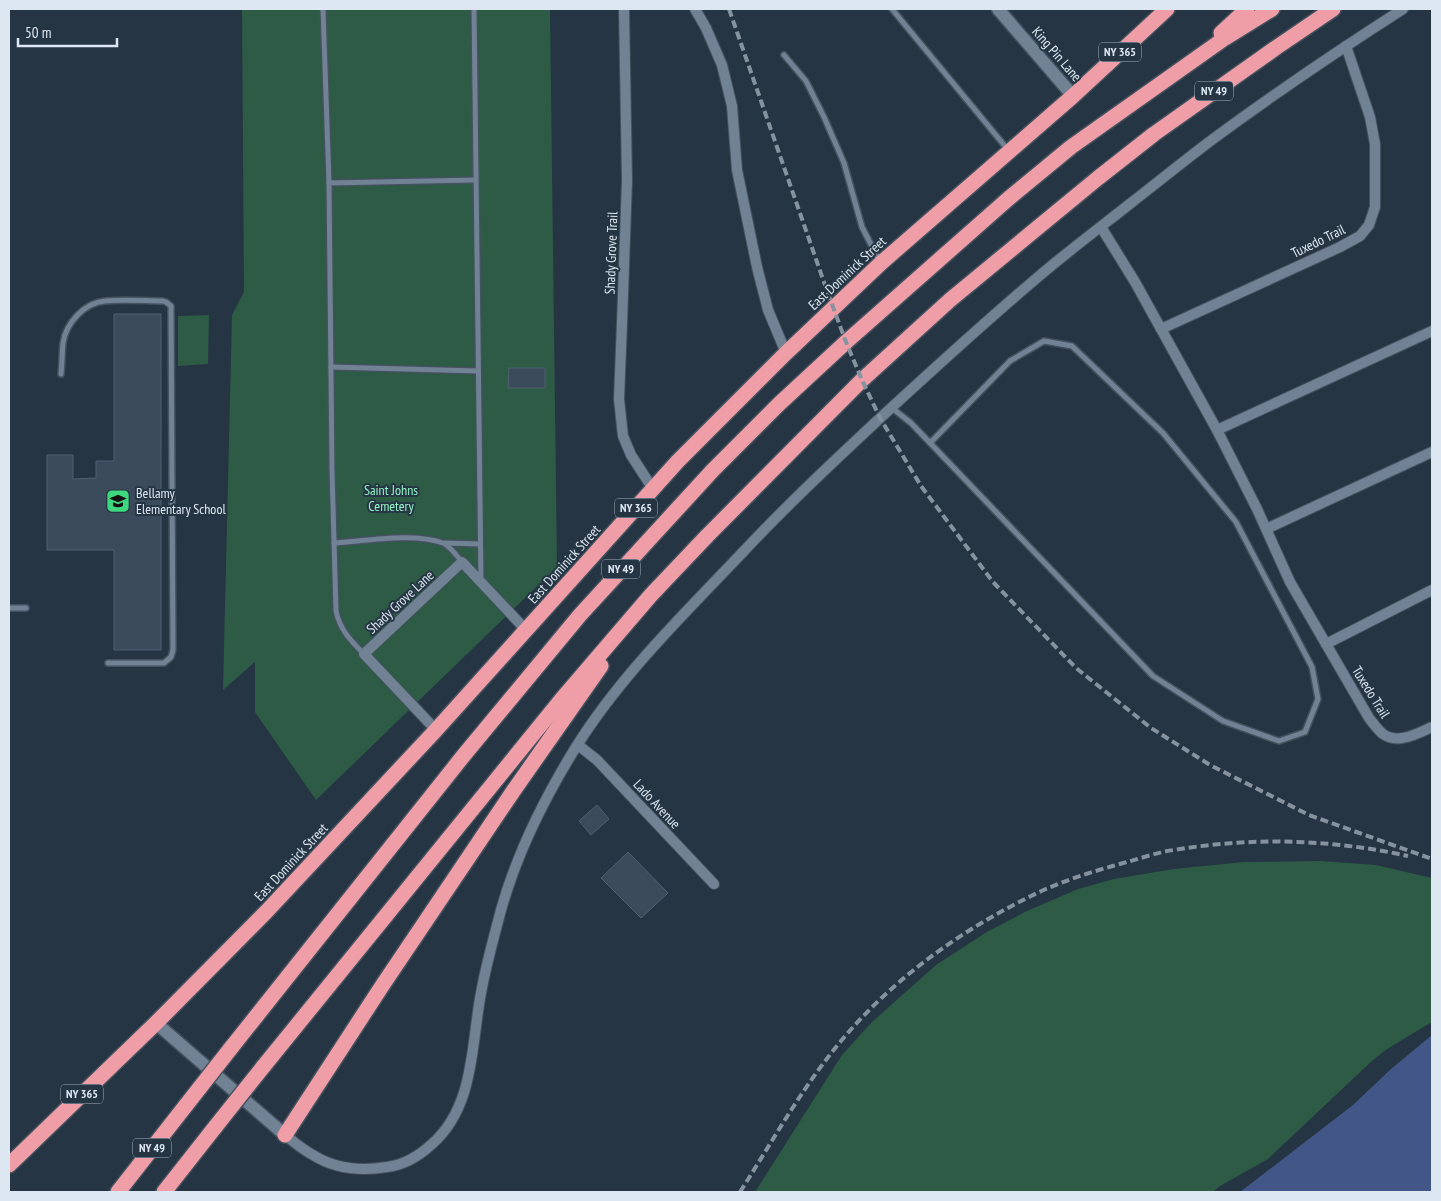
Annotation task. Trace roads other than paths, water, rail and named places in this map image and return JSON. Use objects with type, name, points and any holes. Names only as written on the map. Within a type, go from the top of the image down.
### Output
[{"type":"highway","name":"East Dominick Street","points":[[9,1165],[156,1023],[266,912],[436,730],[678,461],[786,353],[881,263],[1073,96],[1167,9]]},
{"type":"highway","points":[[1183,68],[1247,9]]},
{"type":"highway","name":"NY 49","points":[[118,1192],[464,755],[580,615],[713,470],[851,338],[1008,199],[1071,147],[1225,38],[1272,9]]},
{"type":"highway","name":"NY 49","points":[[164,1192],[560,700],[651,595],[707,536],[862,380],[950,300],[1154,134],[1333,9]]},
{"type":"highway","points":[[285,1136],[376,995],[514,790],[651,595]]},
{"type":"main road","name":"King Pin Lane","points":[[998,9],[1073,96]]},
{"type":"main road","points":[[156,1023],[285,1136]]},
{"type":"street","name":"Shady Grove Trail","points":[[624,9],[627,180],[619,399],[624,436],[631,455],[653,490]]},
{"type":"street","points":[[695,9],[706,28],[722,65],[732,106],[737,170],[757,267],[768,310],[786,353]]},
{"type":"street","points":[[285,1136],[315,1157],[339,1166],[368,1170],[397,1166],[420,1155],[440,1138],[455,1116],[464,1091],[469,1072],[481,993],[502,908],[522,851],[549,795],[578,745],[615,694],[668,631],[775,518],[891,408],[1034,280],[1213,139],[1346,46],[1403,9]]},
{"type":"street","name":"Tuxedo Trail","points":[[1161,329],[1340,247],[1360,236],[1369,225],[1374,207],[1375,144],[1370,117],[1346,46]]},
{"type":"street","name":"Tuxedo Trail","points":[[1101,227],[1135,282],[1217,430],[1290,582],[1369,718],[1383,734],[1397,738],[1410,736],[1432,727]]},
{"type":"street","points":[[1217,430],[1432,332]]},
{"type":"street","points":[[1266,529],[1432,452]]},
{"type":"street","points":[[462,562],[526,630]]},
{"type":"street","name":"Shady Grove Lane","points":[[436,730],[364,654],[462,562]]},
{"type":"street","points":[[1326,644],[1432,590]]},
{"type":"street","name":"Lado Avenue","points":[[578,745],[597,760],[714,884]]},
{"type":"lane","points":[[322,9],[329,183],[336,611],[345,634],[364,654]]},
{"type":"lane","points":[[474,9],[481,582]]},
{"type":"lane","points":[[892,9],[1009,152]]},
{"type":"lane","points":[[784,55],[806,81],[824,117],[844,163],[862,227],[881,263]]},
{"type":"lane","points":[[329,183],[475,180]]},
{"type":"lane","points":[[61,374],[63,341],[69,326],[80,313],[91,305],[103,301],[163,301],[171,306],[173,650],[171,658],[164,663],[108,663]]},
{"type":"lane","points":[[891,408],[911,423],[930,443],[1153,676],[1223,721],[1279,741],[1305,732],[1318,699],[1312,667],[1236,522],[1163,433],[1072,346],[1044,341],[1010,361],[930,443]]},
{"type":"lane","points":[[331,367],[478,371]]},
{"type":"lane","points":[[334,543],[404,538],[426,539],[445,543],[480,544]]},
{"type":"lane","points":[[445,543],[462,562]]},
{"type":"lane","points":[[9,608],[26,608]]},
{"type":"water","points":[[1432,1035],[1432,1192],[1240,1192],[1353,1105],[1391,1069]]},
{"type":"railway","points":[[729,9],[826,288],[862,380],[880,418],[921,486],[993,582],[1076,668],[1151,728],[1210,765],[1309,815],[1432,859]]},
{"type":"railway","points":[[740,1192],[817,1071],[866,1013],[932,956],[1005,909],[1066,881],[1102,869],[1162,852],[1203,846],[1262,842],[1320,843],[1379,850],[1408,856]]},
{"type":"place","name":"Bellamy Elementary School","points":[[118,501]]},
{"type":"park label","name":"Saint Johns Cemetery","points":[[391,498]]}]
